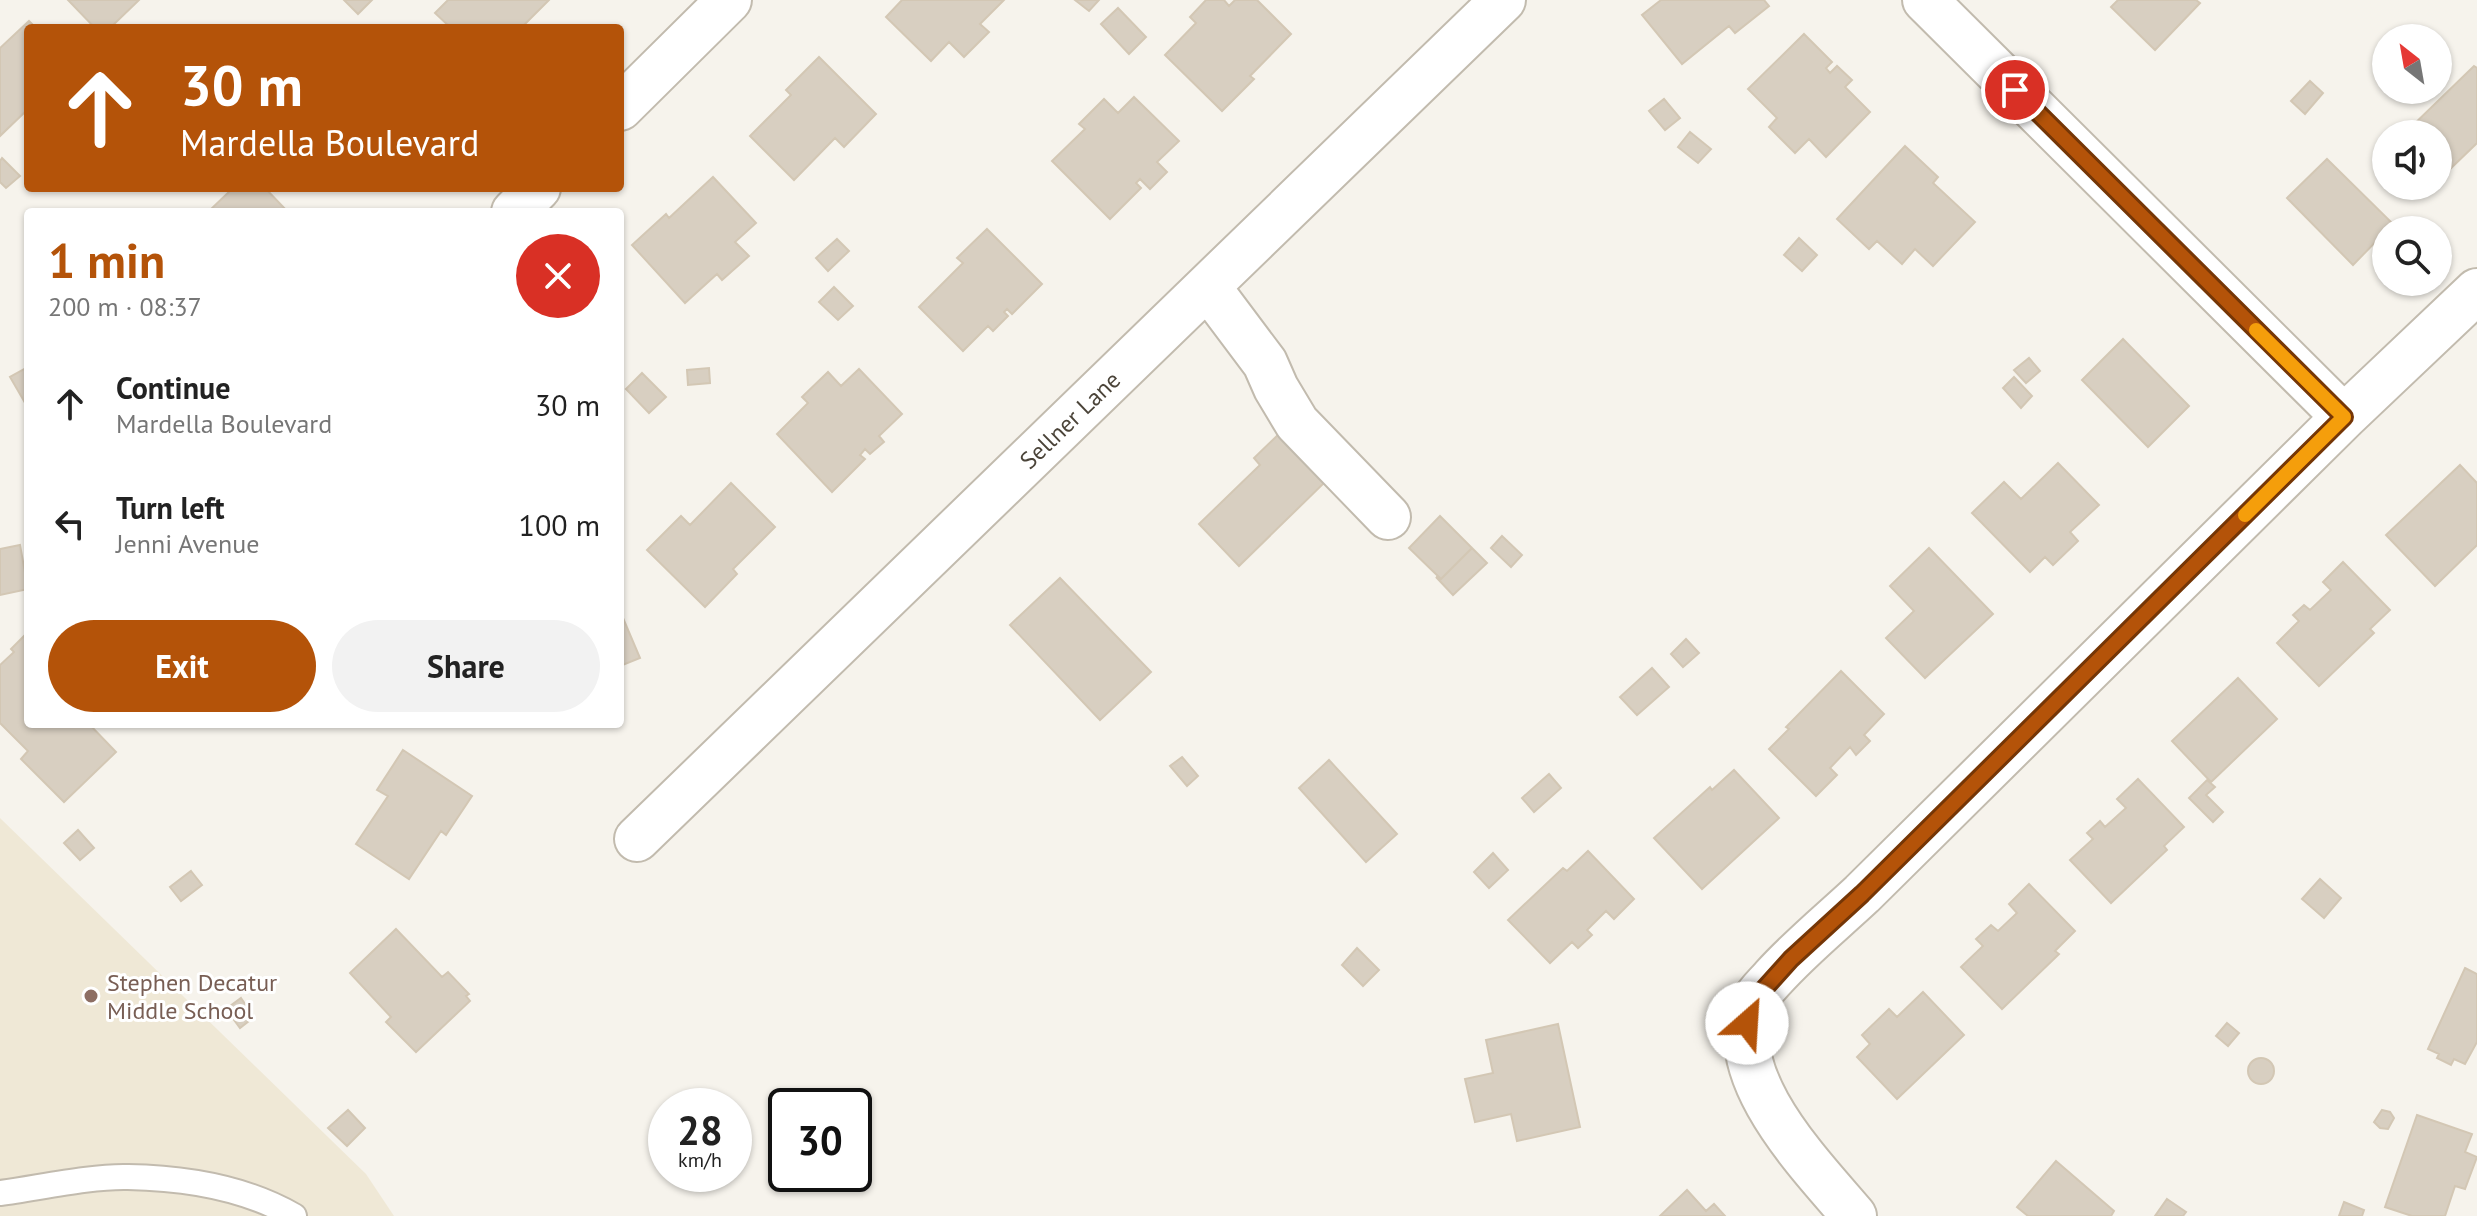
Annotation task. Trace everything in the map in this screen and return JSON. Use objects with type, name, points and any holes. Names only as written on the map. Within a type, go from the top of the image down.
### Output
[{"type":"street","points":[[624,104],[729,0]]},
{"type":"street","name":"Sellner Lane","points":[[637,839],[1503,0]]},
{"type":"street","points":[[1925,0],[2344,417]]},
{"type":"street","points":[[518,208],[534,192]]},
{"type":"street","points":[[1208,287],[1265,363],[1297,423],[1388,517]]},
{"type":"street","points":[[1854,1216],[1803,1157],[1761,1095],[1748,1054],[1747,1023],[1755,999],[1791,959],[1862,894],[2344,417],[2477,291]]},
{"type":"lane","points":[[0,1193],[126,1177],[183,1181],[267,1201],[294,1216]]},
{"type":"shaded area","name":"Stephen Decatur Middle School","points":[[0,818],[366,1174],[394,1216],[0,1216]]},
{"type":"building","points":[[68,0],[139,0],[114,24],[91,24]]},
{"type":"building","points":[[344,0],[372,0],[358,14]]},
{"type":"building","points":[[448,0],[549,0],[525,24],[447,24],[435,13]]},
{"type":"building","points":[[902,0],[1004,0],[980,24],[989,32],[964,57],[949,42],[931,61],[886,17]]},
{"type":"building","points":[[1075,0],[1099,0],[1089,11]]},
{"type":"building","points":[[1206,0],[1224,0],[1229,6],[1235,0],[1257,0],[1291,34],[1250,76],[1254,79],[1222,111],[1165,55],[1196,23],[1190,17]]},
{"type":"building","points":[[1661,0],[1764,0],[1769,6],[1735,33],[1729,26],[1682,64],[1642,15]]},
{"type":"building","points":[[2118,0],[2196,0],[2200,3],[2155,50],[2111,7]]},
{"type":"building","points":[[1118,8],[1146,37],[1129,54],[1101,24]]},
{"type":"building","points":[[24,26],[24,113],[0,136],[0,48]]},
{"type":"building","points":[[1804,34],[1832,62],[1826,68],[1830,73],[1837,66],[1852,80],[1845,87],[1870,112],[1826,157],[1809,139],[1795,153],[1769,127],[1777,118],[1748,89]]},
{"type":"building","points":[[819,57],[876,114],[844,147],[835,138],[794,180],[750,136],[791,95],[786,90]]},
{"type":"building","points":[[2474,66],[2477,68],[2477,143],[2452,167],[2452,120],[2418,120],[2435,104],[2452,104],[2452,87]]},
{"type":"building","points":[[2310,81],[2323,93],[2305,114],[2291,101]]},
{"type":"building","points":[[1134,97],[1179,141],[1157,162],[1167,172],[1150,189],[1140,179],[1136,183],[1141,188],[1110,219],[1052,161],[1085,129],[1079,124],[1104,99],[1118,113]]},
{"type":"building","points":[[1664,99],[1680,118],[1665,130],[1649,111]]},
{"type":"building","points":[[1690,132],[1711,149],[1698,163],[1678,147]]},
{"type":"building","points":[[1905,146],[1938,177],[1933,183],[1975,222],[1933,266],[1915,249],[1902,264],[1877,241],[1869,249],[1837,219]]},
{"type":"building","points":[[2,158],[20,176],[6,188],[0,182]]},
{"type":"building","points":[[2327,159],[2385,216],[2372,216],[2372,246],[2353,265],[2287,198]]},
{"type":"building","points":[[713,177],[756,223],[735,242],[749,256],[722,280],[717,274],[685,303],[632,245],[666,214],[669,218]]},
{"type":"building","points":[[229,192],[269,192],[284,208],[212,208]]},
{"type":"building","points":[[987,229],[1042,284],[1012,314],[1007,309],[1004,312],[1008,316],[993,331],[988,326],[963,351],[919,307],[963,263],[957,258]]},
{"type":"building","points":[[1799,238],[1817,255],[1802,271],[1784,255]]},
{"type":"building","points":[[837,239],[849,251],[828,271],[816,258]]},
{"type":"building","points":[[834,287],[853,306],[838,320],[819,302]]},
{"type":"building","points":[[2123,339],[2189,406],[2148,447],[2082,380]]},
{"type":"building","points":[[2029,358],[2040,371],[2026,383],[2014,370]]},
{"type":"building","points":[[709,368],[710,383],[688,385],[687,370]]},
{"type":"building","points":[[24,369],[24,401],[10,377]]},
{"type":"building","points":[[859,369],[902,414],[879,436],[884,442],[870,454],[865,449],[860,455],[865,459],[832,492],[777,434],[808,403],[802,397],[828,372],[841,386]]},
{"type":"building","points":[[642,373],[666,397],[649,413],[626,389]]},
{"type":"building","points":[[2014,377],[2032,396],[2021,408],[2003,388]]},
{"type":"building","points":[[1281,432],[1327,480],[1239,566],[1199,524],[1260,465],[1254,458]]},
{"type":"building","points":[[2058,463],[2099,505],[2070,532],[2078,541],[2053,565],[2045,557],[2030,572],[1972,513],[2004,482],[2021,499]]},
{"type":"building","points":[[2460,465],[2477,483],[2477,545],[2435,586],[2386,535]]},
{"type":"building","points":[[731,483],[775,527],[733,569],[737,574],[705,607],[647,550],[681,516],[690,525]]},
{"type":"building","points":[[1440,516],[1472,548],[1441,579],[1409,548]]},
{"type":"building","points":[[1502,536],[1522,555],[1511,567],[1491,548]]},
{"type":"building","points":[[20,545],[24,590],[0,595],[0,549]]},
{"type":"building","points":[[1472,548],[1487,563],[1453,595],[1436,577],[1441,579]]},
{"type":"building","points":[[1929,548],[1993,614],[1925,678],[1886,638],[1914,611],[1890,586]]},
{"type":"building","points":[[2343,562],[2390,610],[2370,629],[2374,633],[2319,686],[2277,643],[2299,621],[2293,615],[2304,605],[2310,610],[2331,590],[2323,582]]},
{"type":"building","points":[[1060,578],[1151,672],[1100,720],[1010,625]]},
{"type":"building","points":[[624,620],[640,658],[624,664]]},
{"type":"building","points":[[24,636],[24,728],[93,728],[116,752],[64,802],[21,759],[28,751],[0,723],[0,665],[14,652],[11,649]]},
{"type":"building","points":[[1686,639],[1699,653],[1683,667],[1671,654]]},
{"type":"building","points":[[1652,668],[1669,687],[1637,715],[1620,697]]},
{"type":"building","points":[[1841,671],[1884,714],[1864,735],[1870,741],[1856,755],[1850,747],[1830,768],[1837,775],[1816,796],[1769,749],[1789,729],[1786,727]]},
{"type":"building","points":[[2238,678],[2277,719],[2211,782],[2172,741]]},
{"type":"building","points":[[403,750],[472,796],[446,835],[441,831],[409,879],[356,844],[388,796],[377,790]]},
{"type":"building","points":[[1182,757],[1198,776],[1187,786],[1170,766]]},
{"type":"building","points":[[1329,760],[1397,834],[1366,862],[1299,788]]},
{"type":"building","points":[[1734,770],[1779,818],[1702,889],[1654,838],[1710,787],[1712,790]]},
{"type":"building","points":[[1549,774],[1561,788],[1534,812],[1522,798]]},
{"type":"building","points":[[2138,779],[2184,827],[2164,846],[2167,850],[2111,903],[2070,860],[2093,839],[2087,833],[2100,821],[2105,827],[2126,808],[2117,799]]},
{"type":"building","points":[[2207,780],[2215,787],[2206,795],[2223,812],[2213,822],[2189,798]]},
{"type":"building","points":[[78,830],[94,848],[80,860],[64,843]]},
{"type":"building","points":[[1588,851],[1634,899],[1614,919],[1606,911],[1587,930],[1592,935],[1578,948],[1572,942],[1550,963],[1508,920],[1563,868],[1567,871]]},
{"type":"building","points":[[1493,853],[1508,870],[1489,888],[1474,872]]},
{"type":"building","points":[[191,871],[202,885],[181,901],[170,887]]},
{"type":"building","points":[[2320,879],[2341,898],[2324,918],[2302,899]]},
{"type":"building","points":[[2029,884],[2075,931],[2055,951],[2059,954],[2002,1009],[1961,967],[1983,946],[1976,939],[1991,925],[1998,931],[2017,913],[2009,904]]},
{"type":"building","points":[[396,929],[442,977],[448,972],[469,994],[466,996],[470,1001],[416,1052],[386,1022],[391,1017],[350,973]]},
{"type":"building","points":[[1357,948],[1379,970],[1363,986],[1342,965]]},
{"type":"building","points":[[2465,968],[2477,974],[2477,1042],[2465,1064],[2454,1059],[2451,1065],[2428,1049]]},
{"type":"building","points":[[1923,992],[1964,1035],[1897,1099],[1857,1057],[1870,1044],[1862,1035],[1889,1009],[1897,1017]]},
{"type":"building","points":[[241,998],[254,1017],[240,1028],[226,1009]]},
{"type":"building","points":[[2227,1023],[2239,1033],[2228,1046],[2216,1036]]},
{"type":"building","points":[[1558,1024],[1580,1127],[1517,1141],[1511,1114],[1475,1122],[1465,1079],[1493,1073],[1486,1040]]},
{"type":"building","points":[[2261,1058],[2270,1062],[2274,1071],[2270,1080],[2261,1084],[2252,1080],[2248,1071],[2252,1062]]},
{"type":"building","points":[[348,1110],[365,1128],[347,1146],[328,1128]]},
{"type":"building","points":[[2382,1110],[2390,1112],[2394,1118],[2388,1129],[2380,1128],[2374,1122]]},
{"type":"building","points":[[2417,1115],[2472,1134],[2465,1152],[2477,1157],[2465,1189],[2455,1186],[2445,1216],[2412,1216],[2385,1207]]},
{"type":"building","points":[[2056,1161],[2114,1211],[2111,1216],[2028,1216],[2017,1207]]},
{"type":"building","points":[[1687,1190],[1706,1211],[1714,1204],[1725,1216],[1660,1216]]},
{"type":"building","points":[[2167,1199],[2186,1212],[2183,1216],[2155,1216]]},
{"type":"building","points":[[2344,1202],[2364,1210],[2362,1216],[2339,1216]]},
{"type":"slow traffic","points":[[2245,515],[2344,417],[2256,330]]},
{"type":"place","name":"Stephen Decatur Middle School","points":[[91,996]]},
{"type":"route","points":[[1747,1023],[1755,999],[1791,959],[1862,894],[2344,417],[2015,90]]}]
